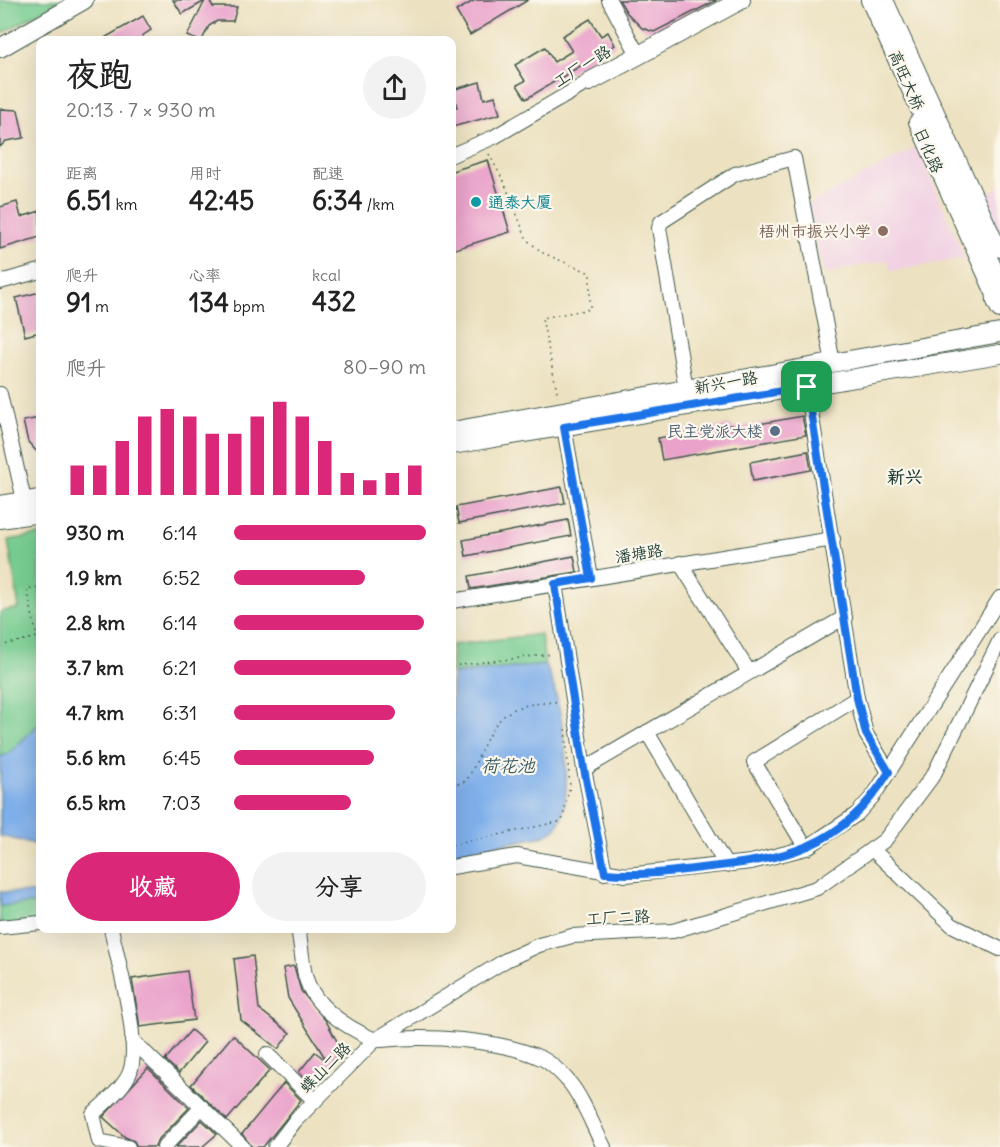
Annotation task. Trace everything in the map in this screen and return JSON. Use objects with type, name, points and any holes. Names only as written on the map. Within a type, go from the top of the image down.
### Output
[{"type":"main road","points":[[0,35],[61,0]]},
{"type":"main road","points":[[0,48],[84,0]]},
{"type":"main road","points":[[589,82],[741,0]]},
{"type":"main road","name":"高旺大桥","points":[[870,0],[976,224]]},
{"type":"main road","name":"高旺大桥","points":[[878,0],[976,224]]},
{"type":"main road","points":[[976,224],[1000,267]]},
{"type":"main road","name":"日化路","points":[[976,224],[994,271],[998,305]]},
{"type":"main road","name":"新兴一路","points":[[456,445],[686,389],[1000,333]]},
{"type":"main road","name":"新兴一路","points":[[456,431],[807,387],[1000,354]]},
{"type":"main road","points":[[0,505],[33,507]]},
{"type":"main road","points":[[0,519],[33,507]]},
{"type":"street","points":[[609,0],[636,51]]},
{"type":"street","name":"工厂一路","points":[[456,153],[482,142],[589,82],[636,51],[726,0]]},
{"type":"street","name":"日化路","points":[[860,0],[998,305]]},
{"type":"street","name":"日化路","points":[[886,0],[1000,250]]},
{"type":"street","points":[[686,389],[659,228],[662,222],[735,174],[794,158],[833,363]]},
{"type":"street","points":[[0,282],[36,272]]},
{"type":"street","points":[[807,387],[857,698],[866,734],[889,772]]},
{"type":"street","points":[[0,394],[33,507]]},
{"type":"street","points":[[563,419],[591,578]]},
{"type":"street","name":"潘塘路","points":[[456,600],[833,539]]},
{"type":"street","points":[[680,563],[749,672]]},
{"type":"street","points":[[555,584],[584,769],[605,873]]},
{"type":"street","points":[[456,866],[518,856],[605,873],[647,875],[726,866],[782,856],[806,848],[856,814],[874,795],[1000,598]]},
{"type":"street","points":[[584,769],[845,617]]},
{"type":"street","name":"工厂二路","points":[[375,1040],[475,978],[539,945],[572,936],[674,931],[817,888],[885,840],[934,774],[1000,640]]},
{"type":"street","points":[[806,848],[754,762],[857,698]]},
{"type":"street","points":[[647,732],[726,866]]},
{"type":"street","points":[[872,849],[952,925],[1000,949]]},
{"type":"street","points":[[0,927],[36,923]]},
{"type":"street","points":[[112,933],[132,1040],[133,1057],[130,1073],[93,1114],[99,1141],[128,1147]]},
{"type":"street","name":"蝶山二路","points":[[275,1147],[315,1101],[375,1040],[351,1029],[316,997],[306,978],[299,933]]},
{"type":"street","points":[[375,1040],[438,1038],[506,1048],[543,1058],[569,1083],[604,1147]]},
{"type":"street","points":[[132,1040],[243,1147]]},
{"type":"street","points":[[267,1054],[315,1101]]},
{"type":"street","points":[[164,1147],[201,1107]]},
{"type":"path","points":[[482,142],[504,182],[527,240],[543,253],[590,273],[590,309],[542,318],[563,419]]},
{"type":"path","points":[[36,588],[27,589],[36,628]]},
{"type":"path","points":[[0,646],[36,637]]},
{"type":"path","points":[[456,665],[565,650]]},
{"type":"path","points":[[456,785],[466,781],[496,722],[514,709],[559,701]]},
{"type":"path","points":[[456,844],[562,820],[570,786],[564,722]]},
{"type":"shaded area","name":"梧州市振兴小学","points":[[917,147],[965,258],[891,271],[887,260],[824,274],[807,205]]},
{"type":"shaded area","points":[[1000,186],[1000,238],[982,197]]},
{"type":"green space","points":[[0,0],[61,0],[0,35]]},
{"type":"green space","points":[[36,536],[36,727],[8,755],[0,757],[0,612],[19,608],[8,540]]},
{"type":"green space","points":[[541,634],[545,665],[456,674],[456,645]]},
{"type":"green space","points":[[36,903],[36,923],[0,927],[0,906]]},
{"type":"water","name":"荷花池","points":[[545,665],[557,699],[561,722],[565,747],[566,795],[556,828],[544,836],[456,853],[456,674]]},
{"type":"water","points":[[36,727],[36,844],[0,836],[0,757],[8,754]]},
{"type":"water","points":[[0,892],[36,893],[36,903],[0,906]]},
{"type":"building","points":[[173,0],[209,0],[213,7],[237,7],[233,21],[217,21],[209,26],[204,36],[187,36],[205,1],[182,14]]},
{"type":"building","points":[[475,0],[528,0],[470,35],[456,11]]},
{"type":"building","points":[[619,0],[717,0],[654,32],[642,28],[627,13]]},
{"type":"building","points":[[143,16],[151,30],[142,36],[108,36]]},
{"type":"building","points":[[590,19],[601,36],[608,32],[615,45],[526,99],[517,85],[525,81],[515,65],[545,47],[554,62],[572,51],[562,36]]},
{"type":"building","points":[[480,82],[484,99],[495,96],[500,114],[456,126],[456,89]]},
{"type":"building","points":[[0,109],[18,110],[24,138],[6,141],[0,147]]},
{"type":"building","name":"通泰大厦","points":[[488,160],[510,232],[456,249],[456,170]]},
{"type":"building","points":[[17,202],[21,217],[36,212],[36,238],[0,249],[0,207]]},
{"type":"building","points":[[36,293],[36,333],[25,336],[16,298]]},
{"type":"building","points":[[802,416],[806,435],[662,460],[658,438],[732,425],[732,429]]},
{"type":"building","points":[[36,419],[36,451],[28,442],[23,421]]},
{"type":"building","points":[[808,451],[811,470],[753,481],[750,462]]},
{"type":"building","points":[[562,487],[565,503],[459,523],[456,507]]},
{"type":"building","points":[[568,520],[571,536],[466,556],[463,540]]},
{"type":"building","points":[[574,556],[577,572],[471,589],[469,576]]},
{"type":"building","points":[[253,956],[259,1009],[290,1033],[278,1049],[241,1020],[234,959]]},
{"type":"building","points":[[294,966],[301,991],[326,1021],[340,1047],[340,1052],[313,1086],[299,1072],[315,1052],[327,1061],[288,998],[283,968]]},
{"type":"building","points":[[187,971],[194,1020],[140,1027],[132,979]]},
{"type":"building","points":[[191,1030],[205,1042],[179,1073],[165,1060]]},
{"type":"building","points":[[233,1035],[270,1070],[227,1120],[191,1085]]},
{"type":"building","points":[[148,1068],[189,1108],[157,1141],[155,1147],[137,1147],[134,1141],[125,1137],[103,1117]]},
{"type":"building","points":[[284,1083],[301,1100],[263,1147],[252,1147],[242,1134]]},
{"type":"building","points":[[202,1120],[217,1134],[202,1147],[176,1147]]},
{"type":"place","name":"通泰大厦","points":[[476,202]]},
{"type":"place","name":"梧州市振兴小学","points":[[883,231]]},
{"type":"place","name":"民主党派大楼","points":[[775,431]]},
{"type":"district","name":"新兴","points":[[905,476]]},
{"type":"route","points":[[807,387],[857,698],[866,734],[889,772],[874,795],[856,814],[830,834],[806,848],[782,856],[751,862],[647,875],[605,873],[584,769],[555,584],[591,578],[564,427],[807,387]]}]
